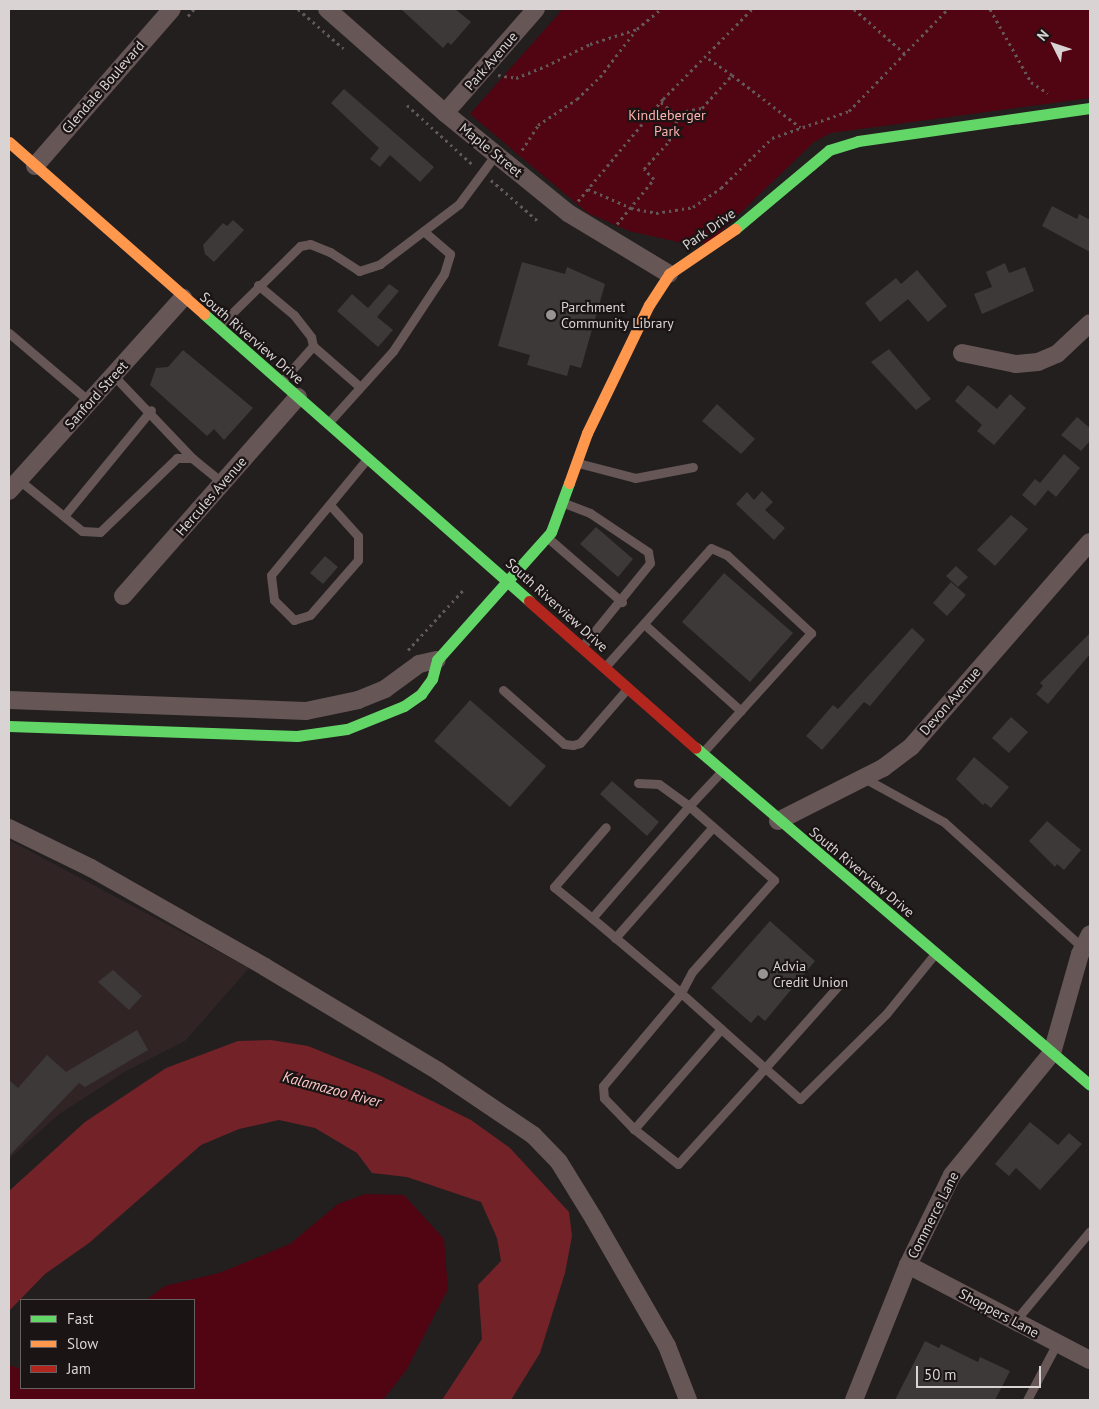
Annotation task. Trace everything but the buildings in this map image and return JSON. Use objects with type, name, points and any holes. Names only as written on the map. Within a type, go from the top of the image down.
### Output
[{"type":"street","name":"Glendale Boulevard","points":[[35,166],[172,9]]},
{"type":"street","name":"Maple Street","points":[[327,9],[445,113],[568,213],[669,274]]},
{"type":"street","name":"Park Avenue","points":[[445,113],[536,9]]},
{"type":"street","name":"Park Drive","points":[[437,660],[547,538],[564,503],[576,462],[649,305],[669,274],[714,247],[829,150],[858,140],[1090,108]]},
{"type":"street","name":"South Riverview Drive","points":[[9,142],[183,298],[368,458],[778,821],[1090,1085]]},
{"type":"street","name":"Sanford Street","points":[[14,486],[183,298]]},
{"type":"street","points":[[962,353],[1016,364],[1038,362],[1057,354],[1090,323]]},
{"type":"street","name":"Hercules Avenue","points":[[124,596],[298,397]]},
{"type":"street","name":"Devon Avenue","points":[[778,821],[864,778],[911,747],[1090,542]]},
{"type":"street","points":[[9,700],[306,712],[358,700],[385,689],[419,664],[437,660],[432,679],[421,694],[404,706],[347,729],[297,736],[9,726]]},
{"type":"street","points":[[9,828],[91,868],[249,957],[438,1071],[534,1135],[559,1162],[594,1219],[667,1346],[688,1400]]},
{"type":"street","points":[[1052,1053],[1087,941]]},
{"type":"street","name":"Commerce Lane","points":[[854,1400],[908,1265],[965,1155],[1052,1053]]},
{"type":"street","name":"Shoppers Lane","points":[[908,1265],[1090,1360]]},
{"type":"lane","points":[[218,328],[258,285],[300,246],[310,244],[359,271],[368,270],[459,204],[496,154]]},
{"type":"lane","points":[[328,423],[393,351],[451,259],[424,231]]},
{"type":"lane","points":[[258,285],[294,315],[313,346],[360,387]]},
{"type":"lane","points":[[9,333],[90,402]]},
{"type":"lane","points":[[281,382],[313,346]]},
{"type":"lane","points":[[114,376],[151,410],[192,458],[223,483]]},
{"type":"lane","points":[[64,516],[151,410]]},
{"type":"lane","points":[[14,486],[64,516],[82,531],[100,532],[177,458],[192,458]]},
{"type":"lane","points":[[330,505],[358,536],[358,560],[310,615],[294,620],[274,600],[271,575],[368,458]]},
{"type":"lane","points":[[576,462],[635,478],[693,467]]},
{"type":"lane","points":[[564,503],[590,513],[648,552],[647,571],[582,648]]},
{"type":"lane","points":[[547,538],[622,602]]},
{"type":"lane","points":[[605,667],[711,548],[727,555],[811,633],[702,753]]},
{"type":"lane","points":[[644,624],[744,708]]},
{"type":"lane","points":[[502,690],[564,744],[572,745],[580,744],[628,688]]},
{"type":"lane","points":[[592,918],[689,806],[722,771]]},
{"type":"lane","points":[[864,778],[944,822],[1087,941]]},
{"type":"lane","points":[[638,783],[659,784],[689,806],[774,880],[692,972],[681,993],[604,1086],[604,1098],[634,1128],[678,1164],[840,985]]},
{"type":"lane","points":[[606,827],[554,887],[681,993],[800,1099],[886,1014],[935,954]]},
{"type":"lane","points":[[615,938],[713,827]]},
{"type":"lane","points":[[634,1128],[721,1029]]},
{"type":"lane","points":[[1016,1322],[1090,1231]]},
{"type":"lane","points":[[1027,1400],[1056,1343]]},
{"type":"path","points":[[298,9],[348,53]]},
{"type":"path","points":[[522,150],[538,125],[577,98],[600,77],[637,29],[661,9]]},
{"type":"path","points":[[568,213],[661,102],[752,9]]},
{"type":"path","points":[[854,9],[904,53]]},
{"type":"path","points":[[588,189],[628,206],[656,212],[693,207],[721,188],[772,138],[800,127],[827,122],[849,111],[948,9]]},
{"type":"path","points":[[990,9],[1031,82],[1052,95]]},
{"type":"path","points":[[480,72],[516,78],[590,44],[637,29]]},
{"type":"path","points":[[706,57],[732,74],[800,127]]},
{"type":"path","points":[[628,206],[654,179],[644,169],[670,141],[678,117],[686,111],[702,108],[732,74]]},
{"type":"path","points":[[661,102],[678,117]]},
{"type":"path","points":[[406,103],[482,173],[538,221]]},
{"type":"path","points":[[403,654],[465,588]]},
{"type":"shaded area","points":[[9,840],[249,968],[185,1041],[124,1072],[58,1115],[9,1159]]},
{"type":"green space","name":"Kindleberger Park","points":[[563,9],[1090,9],[1090,98],[831,133],[814,142],[709,243],[687,244],[629,231],[588,213],[470,114]]},
{"type":"green space","points":[[365,1194],[404,1195],[444,1239],[448,1289],[407,1369],[383,1400],[9,1400],[9,1365],[20,1369],[20,1389],[195,1389],[195,1299],[147,1299],[165,1286],[219,1273],[290,1244],[338,1204]]},
{"type":"water","name":"Kalamazoo River","points":[[271,1040],[308,1046],[377,1074],[471,1120],[510,1148],[569,1212],[572,1236],[565,1273],[540,1353],[511,1400],[442,1400],[482,1339],[478,1285],[501,1261],[497,1238],[481,1202],[407,1177],[372,1173],[357,1153],[315,1128],[279,1120],[239,1129],[201,1145],[89,1243],[45,1274],[9,1311],[9,1191],[85,1122],[166,1068],[238,1041]]},
{"type":"traffic: fast","points":[[735,229],[829,150],[858,141],[1090,108]]},
{"type":"traffic: fast","points":[[204,314],[529,601]]},
{"type":"traffic: fast","points":[[9,726],[297,736],[347,729],[404,706],[421,694],[432,679],[437,660],[551,532],[569,483]]},
{"type":"traffic: fast","points":[[696,748],[1090,1085]]},
{"type":"traffic: slow","points":[[9,142],[204,314]]},
{"type":"traffic: slow","points":[[569,483],[587,433],[649,305],[669,274],[735,229]]},
{"type":"traffic: jam","points":[[529,601],[696,748]]},
{"type":"place","name":"Parchment Community Library","points":[[551,315]]},
{"type":"place","name":"Advia Credit Union","points":[[763,974]]}]
